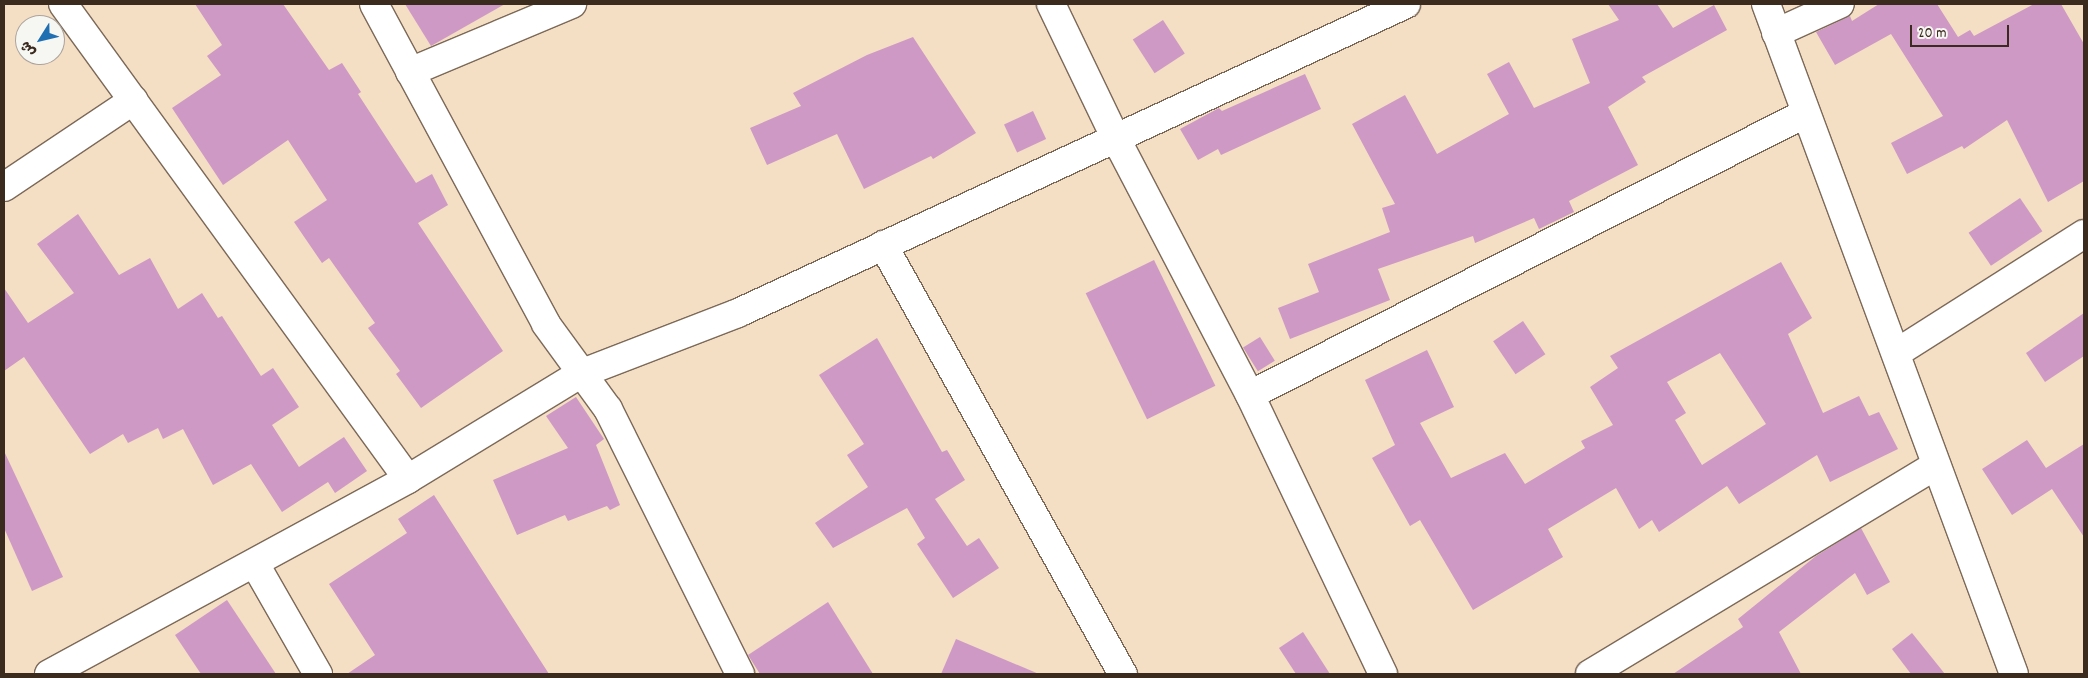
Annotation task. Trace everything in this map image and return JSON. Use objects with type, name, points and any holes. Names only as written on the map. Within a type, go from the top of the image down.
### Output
[{"type":"street","points":[[63,4],[408,479]]},
{"type":"street","points":[[374,4],[546,324],[580,374],[608,409],[740,674]]},
{"type":"street","points":[[410,72],[572,4]]},
{"type":"street","points":[[1051,4],[1115,137],[1250,395],[1383,674]]},
{"type":"street","points":[[49,674],[255,564],[408,479],[580,374],[738,313],[1406,4]]},
{"type":"street","points":[[1766,4],[1898,352],[1936,465],[2014,674]]},
{"type":"street","points":[[1776,33],[1840,4]]},
{"type":"street","points":[[4,187],[134,100]]},
{"type":"street","points":[[1250,395],[1806,113]]},
{"type":"street","points":[[1898,352],[2084,234]]},
{"type":"street","points":[[883,245],[1123,674]]},
{"type":"street","points":[[1590,674],[1936,465]]},
{"type":"street","points":[[255,564],[318,674]]},
{"type":"building","points":[[195,4],[283,4],[329,70],[342,63],[361,92],[358,94],[416,183],[432,174],[448,205],[418,223],[503,351],[421,408],[396,374],[400,371],[368,328],[375,323],[329,258],[322,263],[294,222],[327,200],[288,140],[223,185],[172,108],[221,75],[207,56],[222,45]]},
{"type":"building","points":[[405,4],[505,4],[431,46]]},
{"type":"building","points":[[1608,4],[1657,4],[1673,28],[1714,5],[1727,30],[1642,77],[1646,82],[1608,107],[1638,165],[1569,201],[1574,212],[1539,229],[1534,218],[1475,243],[1473,236],[1378,269],[1390,300],[1290,339],[1278,308],[1319,292],[1308,264],[1390,232],[1382,208],[1395,204],[1352,124],[1405,95],[1437,154],[1509,114],[1487,74],[1509,62],[1534,108],[1590,83],[1572,39],[1619,20]]},
{"type":"building","points":[[1879,4],[1937,4],[1958,37],[1970,30],[1974,36],[2034,4],[2061,4],[2084,44],[2084,181],[2048,202],[2007,120],[1964,149],[1962,146],[1907,174],[1891,143],[1943,116],[1891,34],[1835,65],[1816,32],[1850,16],[1852,21]]},
{"type":"building","points":[[1163,20],[1185,54],[1155,73],[1133,40]]},
{"type":"building","points":[[913,37],[976,133],[933,159],[931,156],[864,189],[837,134],[767,165],[750,128],[801,106],[793,93],[867,55]]},
{"type":"building","points":[[1305,74],[1321,109],[1221,155],[1218,149],[1198,160],[1180,129],[1219,108],[1222,111]]},
{"type":"building","points":[[1033,111],[1046,139],[1017,153],[1004,125]]},
{"type":"building","points":[[2020,198],[2042,231],[1991,266],[1969,233]]},
{"type":"building","points":[[78,214],[119,275],[150,258],[178,309],[202,293],[218,318],[222,316],[261,376],[273,368],[299,407],[272,425],[299,467],[344,437],[367,471],[335,493],[328,482],[282,512],[251,464],[213,485],[183,429],[163,439],[158,428],[128,443],[123,434],[90,454],[24,357],[4,371],[4,288],[28,323],[74,293],[37,244]]},
{"type":"building","points":[[1154,260],[1215,386],[1147,419],[1086,293]]},
{"type":"building","points":[[1781,262],[1812,318],[1788,334],[1823,413],[1859,396],[1869,416],[1879,412],[1898,449],[1830,482],[1817,455],[1739,504],[1727,486],[1659,532],[1652,520],[1639,529],[1616,488],[1548,529],[1563,557],[1473,610],[1420,520],[1410,526],[1372,458],[1395,445],[1365,380],[1427,350],[1454,407],[1420,423],[1451,478],[1505,453],[1525,484],[1585,448],[1581,441],[1613,425],[1590,387],[1618,368],[1610,356]],"holes":[[[1720,353],[1766,424],[1702,465],[1675,420],[1686,413],[1667,382]]]},
{"type":"building","points":[[2084,313],[2084,356],[2045,382],[2026,353]]},
{"type":"building","points":[[1523,321],[1545,354],[1516,374],[1493,341]]},
{"type":"building","points":[[1260,337],[1275,361],[1258,371],[1243,348]]},
{"type":"building","points":[[877,338],[942,452],[947,450],[965,480],[935,499],[967,546],[979,538],[999,568],[953,598],[917,544],[925,538],[907,508],[833,548],[815,523],[868,487],[847,455],[864,444],[819,375]]},
{"type":"building","points":[[576,397],[604,439],[596,445],[620,505],[610,510],[607,506],[568,521],[565,515],[517,535],[493,480],[568,448],[546,416]]},
{"type":"building","points":[[2027,440],[2046,468],[2084,444],[2084,537],[2052,489],[2012,515],[1982,469]]},
{"type":"building","points":[[4,451],[63,577],[32,591],[4,528]]},
{"type":"building","points":[[434,495],[549,674],[347,674],[375,655],[329,584],[407,533],[398,519]]},
{"type":"building","points":[[1861,528],[1890,582],[1867,595],[1855,573],[1779,632],[1801,674],[1673,674],[1743,627],[1738,619],[1816,556]]},
{"type":"building","points":[[227,600],[276,674],[201,674],[175,635]]},
{"type":"building","points":[[828,602],[873,674],[760,674],[748,655]]},
{"type":"building","points":[[1303,632],[1330,674],[1296,674],[1279,648]]},
{"type":"building","points":[[1912,633],[1945,674],[1911,674],[1892,649]]},
{"type":"building","points":[[956,639],[1039,674],[941,674]]}]
